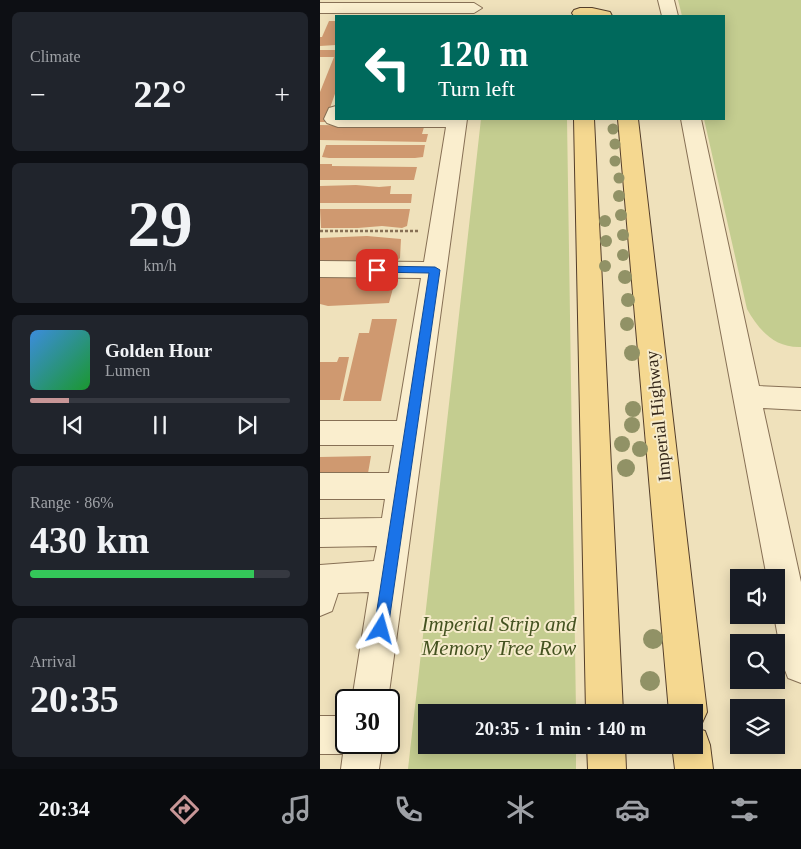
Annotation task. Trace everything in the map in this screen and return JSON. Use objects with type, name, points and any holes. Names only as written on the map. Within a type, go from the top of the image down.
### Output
[{"type":"main road","points":[[613,0],[616,15]]},
{"type":"main road","points":[[580,10],[600,15]]},
{"type":"main road","points":[[584,120],[605,704]]},
{"type":"main road","name":"Imperial Highway","points":[[628,120],[687,704]]},
{"type":"main road","points":[[606,754],[607,769]]},
{"type":"main road","points":[[692,754],[694,769]]},
{"type":"street","points":[[666,0],[670,15]]},
{"type":"street","points":[[320,8],[474,8]]},
{"type":"street","points":[[336,120],[457,120],[372,689]]},
{"type":"street","points":[[690,120],[801,664]]},
{"type":"street","points":[[320,270],[435,270]]},
{"type":"street","points":[[747,396],[801,399]]},
{"type":"street","points":[[320,433],[411,433]]},
{"type":"street","points":[[320,486],[403,486]]},
{"type":"street","points":[[320,533],[396,532]]},
{"type":"street","points":[[322,585],[389,576]]},
{"type":"street","points":[[320,735],[335,735]]},
{"type":"street","points":[[360,769],[362,754]]},
{"type":"path","points":[[320,231],[408,231]]},
{"type":"green space","points":[[678,0],[801,0],[801,347],[791,347],[775,341],[762,331],[747,309],[704,120],[725,120],[725,15],[682,15]]},
{"type":"green space","name":"Imperial Strip and Memory Tree Row","points":[[481,120],[567,120],[576,704],[418,704],[418,754],[576,754],[576,769],[408,769]]},
{"type":"building","points":[[329,21],[335,21],[335,45],[320,46],[320,37],[322,37]]},
{"type":"building","points":[[320,50],[335,50],[335,94],[325,122],[320,122],[320,92],[334,57],[320,57]]},
{"type":"building","points":[[320,125],[424,127],[422,134],[428,134],[426,142],[320,140]]},
{"type":"building","points":[[326,145],[425,145],[423,157],[329,158],[322,157]]},
{"type":"building","points":[[320,164],[332,164],[332,166],[417,167],[414,180],[320,180]]},
{"type":"building","points":[[320,186],[391,186],[390,194],[412,194],[411,203],[320,203]]},
{"type":"building","points":[[320,209],[410,209],[407,226],[402,228],[382,226],[321,228]]},
{"type":"building","points":[[367,236],[401,239],[400,258],[397,261],[380,262],[320,261],[320,238]]},
{"type":"building","points":[[320,277],[393,278],[392,281],[395,281],[389,303],[328,306],[320,304]]},
{"type":"building","points":[[372,319],[397,319],[381,401],[343,401],[359,333],[369,333]]},
{"type":"building","points":[[339,357],[349,357],[340,400],[320,400],[320,362],[337,362]]},
{"type":"building","points":[[371,456],[367,479],[320,479],[320,457]]},
{"type":"route","points":[[377,270],[435,270],[381,629]]}]
